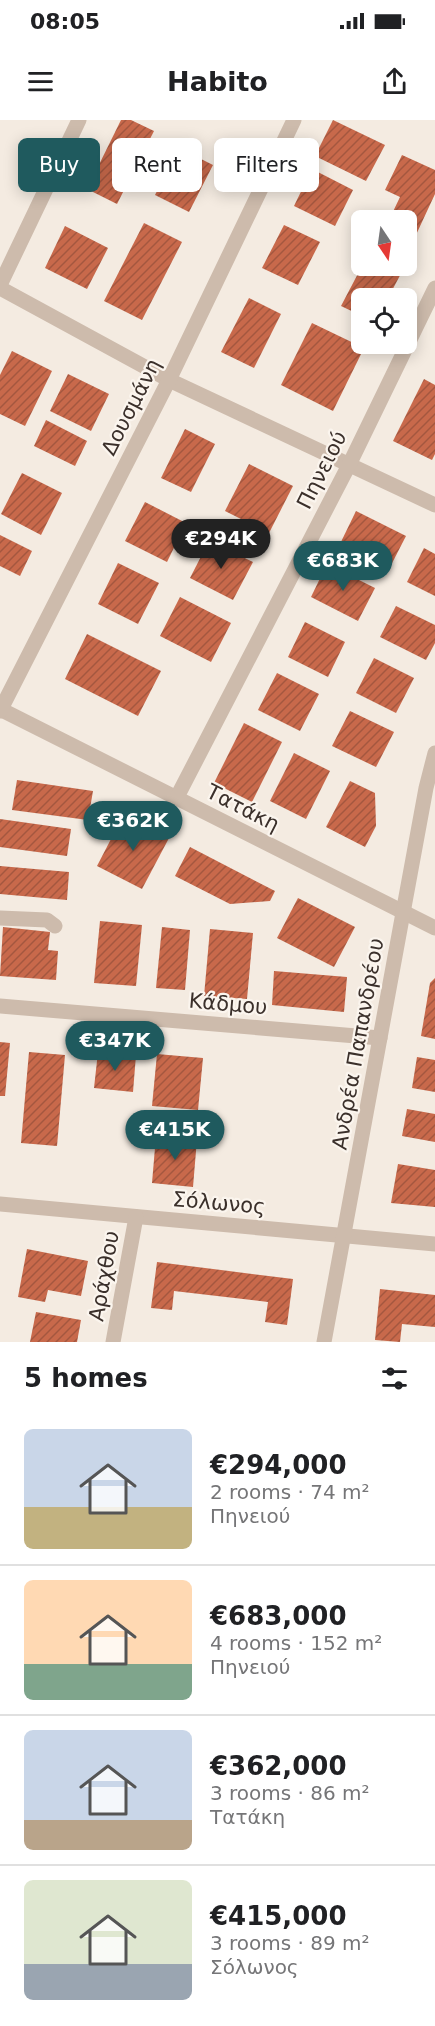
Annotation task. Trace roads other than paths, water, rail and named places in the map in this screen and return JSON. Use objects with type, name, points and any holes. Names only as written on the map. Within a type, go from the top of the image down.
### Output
[{"type":"street","points":[[79,120],[0,287],[169,380],[350,463],[435,505]]},
{"type":"street","name":"Δουσμάνη","points":[[0,710],[169,380],[294,120]]},
{"type":"street","name":"Πηνειού","points":[[177,797],[350,463],[435,288]]},
{"type":"street","name":"Τατάκη","points":[[0,710],[177,797],[403,914],[435,928]]},
{"type":"street","name":"Ανδρέα Παπανδρέου","points":[[324,1342],[426,788],[435,753]]},
{"type":"street","points":[[0,918],[47,920],[55,926]]},
{"type":"street","name":"Κάδμου","points":[[0,1006],[380,1038]]},
{"type":"street","name":"Σόλωνος","points":[[0,1204],[435,1244]]},
{"type":"street","name":"Αράχθου","points":[[113,1342],[136,1216]]}]
